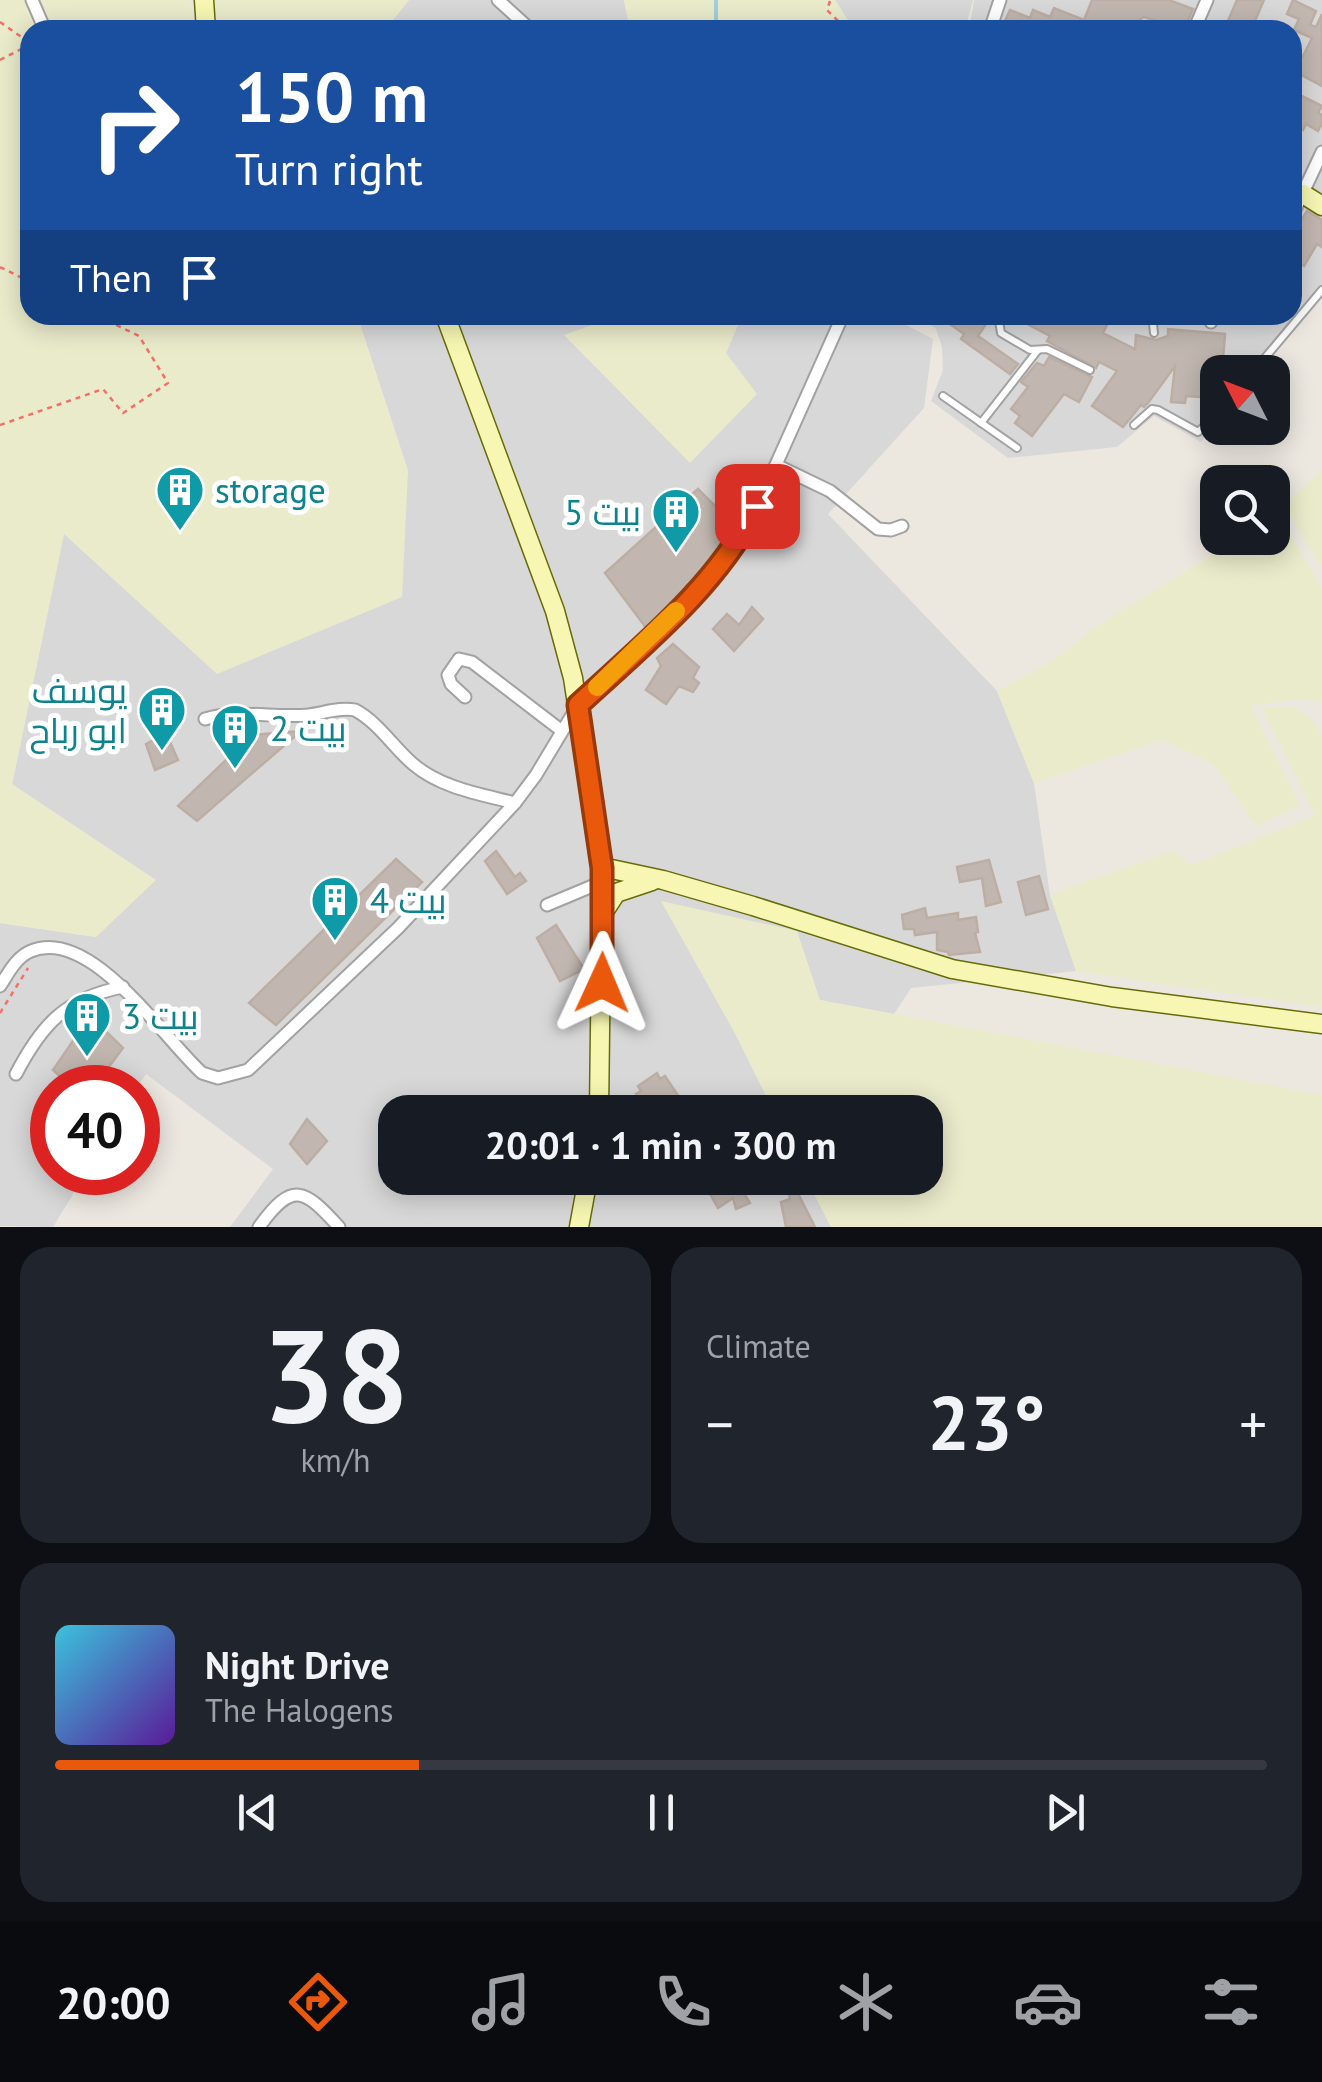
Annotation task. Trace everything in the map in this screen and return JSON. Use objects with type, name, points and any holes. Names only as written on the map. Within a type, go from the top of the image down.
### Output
[{"type":"street","points":[[498,0],[519,20]]},
{"type":"street","points":[[1322,152],[1302,194],[1322,206]]},
{"type":"street","points":[[449,325],[566,643],[602,875],[599,1095]]},
{"type":"street","points":[[0,986],[19,959],[32,950],[47,949],[82,958],[123,987],[202,1073],[218,1078],[248,1070],[398,928],[516,802],[578,705],[652,637],[732,551],[776,465],[839,325]]},
{"type":"street","points":[[776,465],[830,491],[878,529],[902,526]]},
{"type":"street","points":[[466,697],[448,675],[459,659],[472,662],[562,731]]},
{"type":"street","points":[[204,719],[226,713],[268,716],[355,710],[415,766],[438,780],[516,802]]},
{"type":"street","points":[[547,905],[602,875],[666,881],[952,969],[1112,998],[1322,1024]]},
{"type":"street","points":[[603,915],[616,893],[647,881],[666,881]]},
{"type":"street","points":[[16,1074],[26,1054],[59,1013],[98,992],[123,987]]},
{"type":"street","points":[[259,1227],[281,1201],[301,1194],[310,1197],[338,1227]]},
{"type":"street","points":[[579,1227],[585,1195]]},
{"type":"lane","points":[[1302,314],[1322,290]]},
{"type":"lane","points":[[1000,325],[1001,334],[1030,350],[1047,349],[1090,370]]},
{"type":"lane","points":[[1153,325],[1154,333]]},
{"type":"lane","points":[[1267,355],[1293,325]]},
{"type":"lane","points":[[981,423],[1039,349]]},
{"type":"lane","points":[[942,396],[1016,448]]},
{"type":"lane","points":[[1134,425],[1152,409],[1200,430]]},
{"type":"path","points":[[0,425],[102,389],[123,413],[168,382],[139,336],[116,325]]},
{"type":"path","points":[[0,1013],[30,966],[47,949]]},
{"type":"shaded area","points":[[409,0],[624,0],[628,20],[393,20]]},
{"type":"shaded area","points":[[835,0],[973,0],[968,20],[848,20]]},
{"type":"shaded area","points":[[974,0],[1322,0],[1322,293],[1302,317],[1302,20],[971,20]]},
{"type":"shaded area","points":[[360,325],[594,325],[564,336],[726,353],[738,325],[906,325],[933,339],[924,408],[828,514],[997,691],[1034,783],[1050,895],[1076,971],[911,988],[894,1014],[820,1000],[662,902],[766,1095],[378,1095],[378,1195],[815,1195],[831,1227],[230,1227],[273,1169],[160,1084],[160,1065],[30,1065],[30,1195],[73,1195],[53,1227],[0,1226],[0,923],[96,937],[12,785],[64,533],[408,471]]},
{"type":"shaded area","points":[[931,325],[1296,325],[1271,355],[1200,355],[1200,441],[1154,416],[1117,447],[1008,458],[931,401],[943,370],[942,347]]},
{"type":"green space","points":[[0,0],[190,0],[193,20],[20,20],[20,325],[360,325],[408,471],[402,597],[217,674],[64,534],[12,784],[156,880],[96,937],[0,923]]},
{"type":"green space","points":[[215,0],[409,0],[393,20],[218,20]]},
{"type":"green space","points":[[624,0],[835,0],[848,20],[628,20]]},
{"type":"green space","points":[[592,325],[738,325],[726,353],[757,394],[690,463],[564,335]]},
{"type":"green space","points":[[1322,470],[1322,568],[1290,516],[1290,500]]},
{"type":"green space","points":[[1290,533],[1322,588],[1322,705],[1320,701],[1298,699],[1251,706],[1300,806],[1256,826],[1212,763],[1162,740],[1034,783],[997,691],[1051,662],[1100,624],[1212,555],[1290,555]]},
{"type":"green space","points":[[1262,708],[1296,708],[1312,719],[1322,735],[1322,1007],[1076,971],[1050,895],[1174,850],[1191,865],[1315,816]]},
{"type":"green space","points":[[661,901],[797,931],[820,1000],[1322,1095],[1322,1227],[831,1227],[815,1195],[943,1195],[943,1095],[766,1095]]},
{"type":"building","points":[[1092,0],[1169,0],[1193,9],[1188,20],[1144,17],[1084,20]]},
{"type":"building","points":[[1237,0],[1264,0],[1255,20],[1228,20]]},
{"type":"building","points":[[1293,0],[1316,11],[1310,25],[1316,27],[1322,14],[1322,86],[1302,75],[1302,56],[1312,38],[1302,34],[1302,20],[1287,14]]},
{"type":"building","points":[[1054,8],[1084,20],[1005,20],[1010,10],[1030,18],[1033,10],[1050,17]]},
{"type":"building","points":[[1302,96],[1322,106],[1318,131],[1306,124],[1303,130]]},
{"type":"building","points":[[1307,211],[1322,220],[1322,247],[1317,244],[1304,266],[1302,265],[1302,219]]},
{"type":"building","points":[[951,325],[985,325],[978,336],[1018,364],[1010,374],[961,339],[964,334]]},
{"type":"building","points":[[1029,325],[1107,325],[1103,333],[1135,349],[1136,335],[1156,340],[1168,336],[1168,329],[1225,334],[1223,355],[1200,355],[1200,397],[1186,396],[1185,403],[1171,402],[1175,366],[1148,403],[1141,405],[1123,427],[1092,406],[1117,371],[1099,362],[1096,368],[1047,341],[1050,336]]},
{"type":"building","points":[[1049,357],[1092,377],[1079,402],[1064,394],[1032,436],[1015,423],[1020,416],[1011,409],[1028,387],[1021,382],[1037,363],[1044,366]]},
{"type":"building","name":"بيت 5","points":[[698,489],[735,526],[724,545],[647,629],[605,573]]},
{"type":"building","points":[[752,607],[763,619],[734,651],[713,629],[727,614],[739,625]]},
{"type":"building","points":[[673,644],[699,667],[693,678],[699,683],[693,692],[679,686],[666,704],[646,690],[661,666],[657,658]]},
{"type":"building","name":"بيت 2","points":[[301,731],[197,821],[178,806],[252,735]]},
{"type":"building","name":"يوسف ابو رباح","points":[[166,733],[178,760],[155,770],[146,744]]},
{"type":"building","points":[[496,851],[515,877],[520,873],[526,881],[507,894],[485,861]]},
{"type":"building","name":"بيت 4","points":[[396,859],[422,882],[276,1025],[249,1003]]},
{"type":"building","points":[[989,860],[1001,902],[986,906],[982,878],[960,882],[957,867]]},
{"type":"building","points":[[1039,876],[1048,909],[1026,915],[1018,882]]},
{"type":"building","points":[[925,908],[927,918],[958,913],[958,920],[976,917],[980,952],[949,955],[937,950],[937,932],[915,935],[914,929],[904,929],[902,915]]},
{"type":"building","points":[[556,925],[584,969],[560,981],[537,938]]},
{"type":"building","name":"بيت 3","points":[[90,1016],[123,1048],[110,1065],[56,1065]]},
{"type":"building","points":[[657,1073],[660,1079],[665,1076],[678,1095],[637,1095],[641,1091],[638,1086]]},
{"type":"building","points":[[307,1119],[327,1141],[307,1164],[290,1144]]},
{"type":"building","points":[[711,1195],[745,1195],[750,1203],[736,1209],[733,1198],[718,1208]]},
{"type":"building","points":[[789,1195],[799,1195],[815,1227],[786,1227],[781,1202],[790,1199]]},
{"type":"waterway","points":[[716,0],[716,20]]},
{"type":"slow traffic","points":[[597,687],[676,611]]},
{"type":"place","name":"storage","points":[[180,532]]},
{"type":"place","name":"بيت 5","points":[[676,554]]},
{"type":"place","name":"يوسف ابو رباح","points":[[162,752]]},
{"type":"place","name":"بيت 2","points":[[235,770]]},
{"type":"place","name":"بيت 4","points":[[335,942]]},
{"type":"place","name":"بيت 3","points":[[87,1058]]},
{"type":"route","points":[[602,983],[602,868],[578,705],[652,637],[732,551],[757,506]]}]
